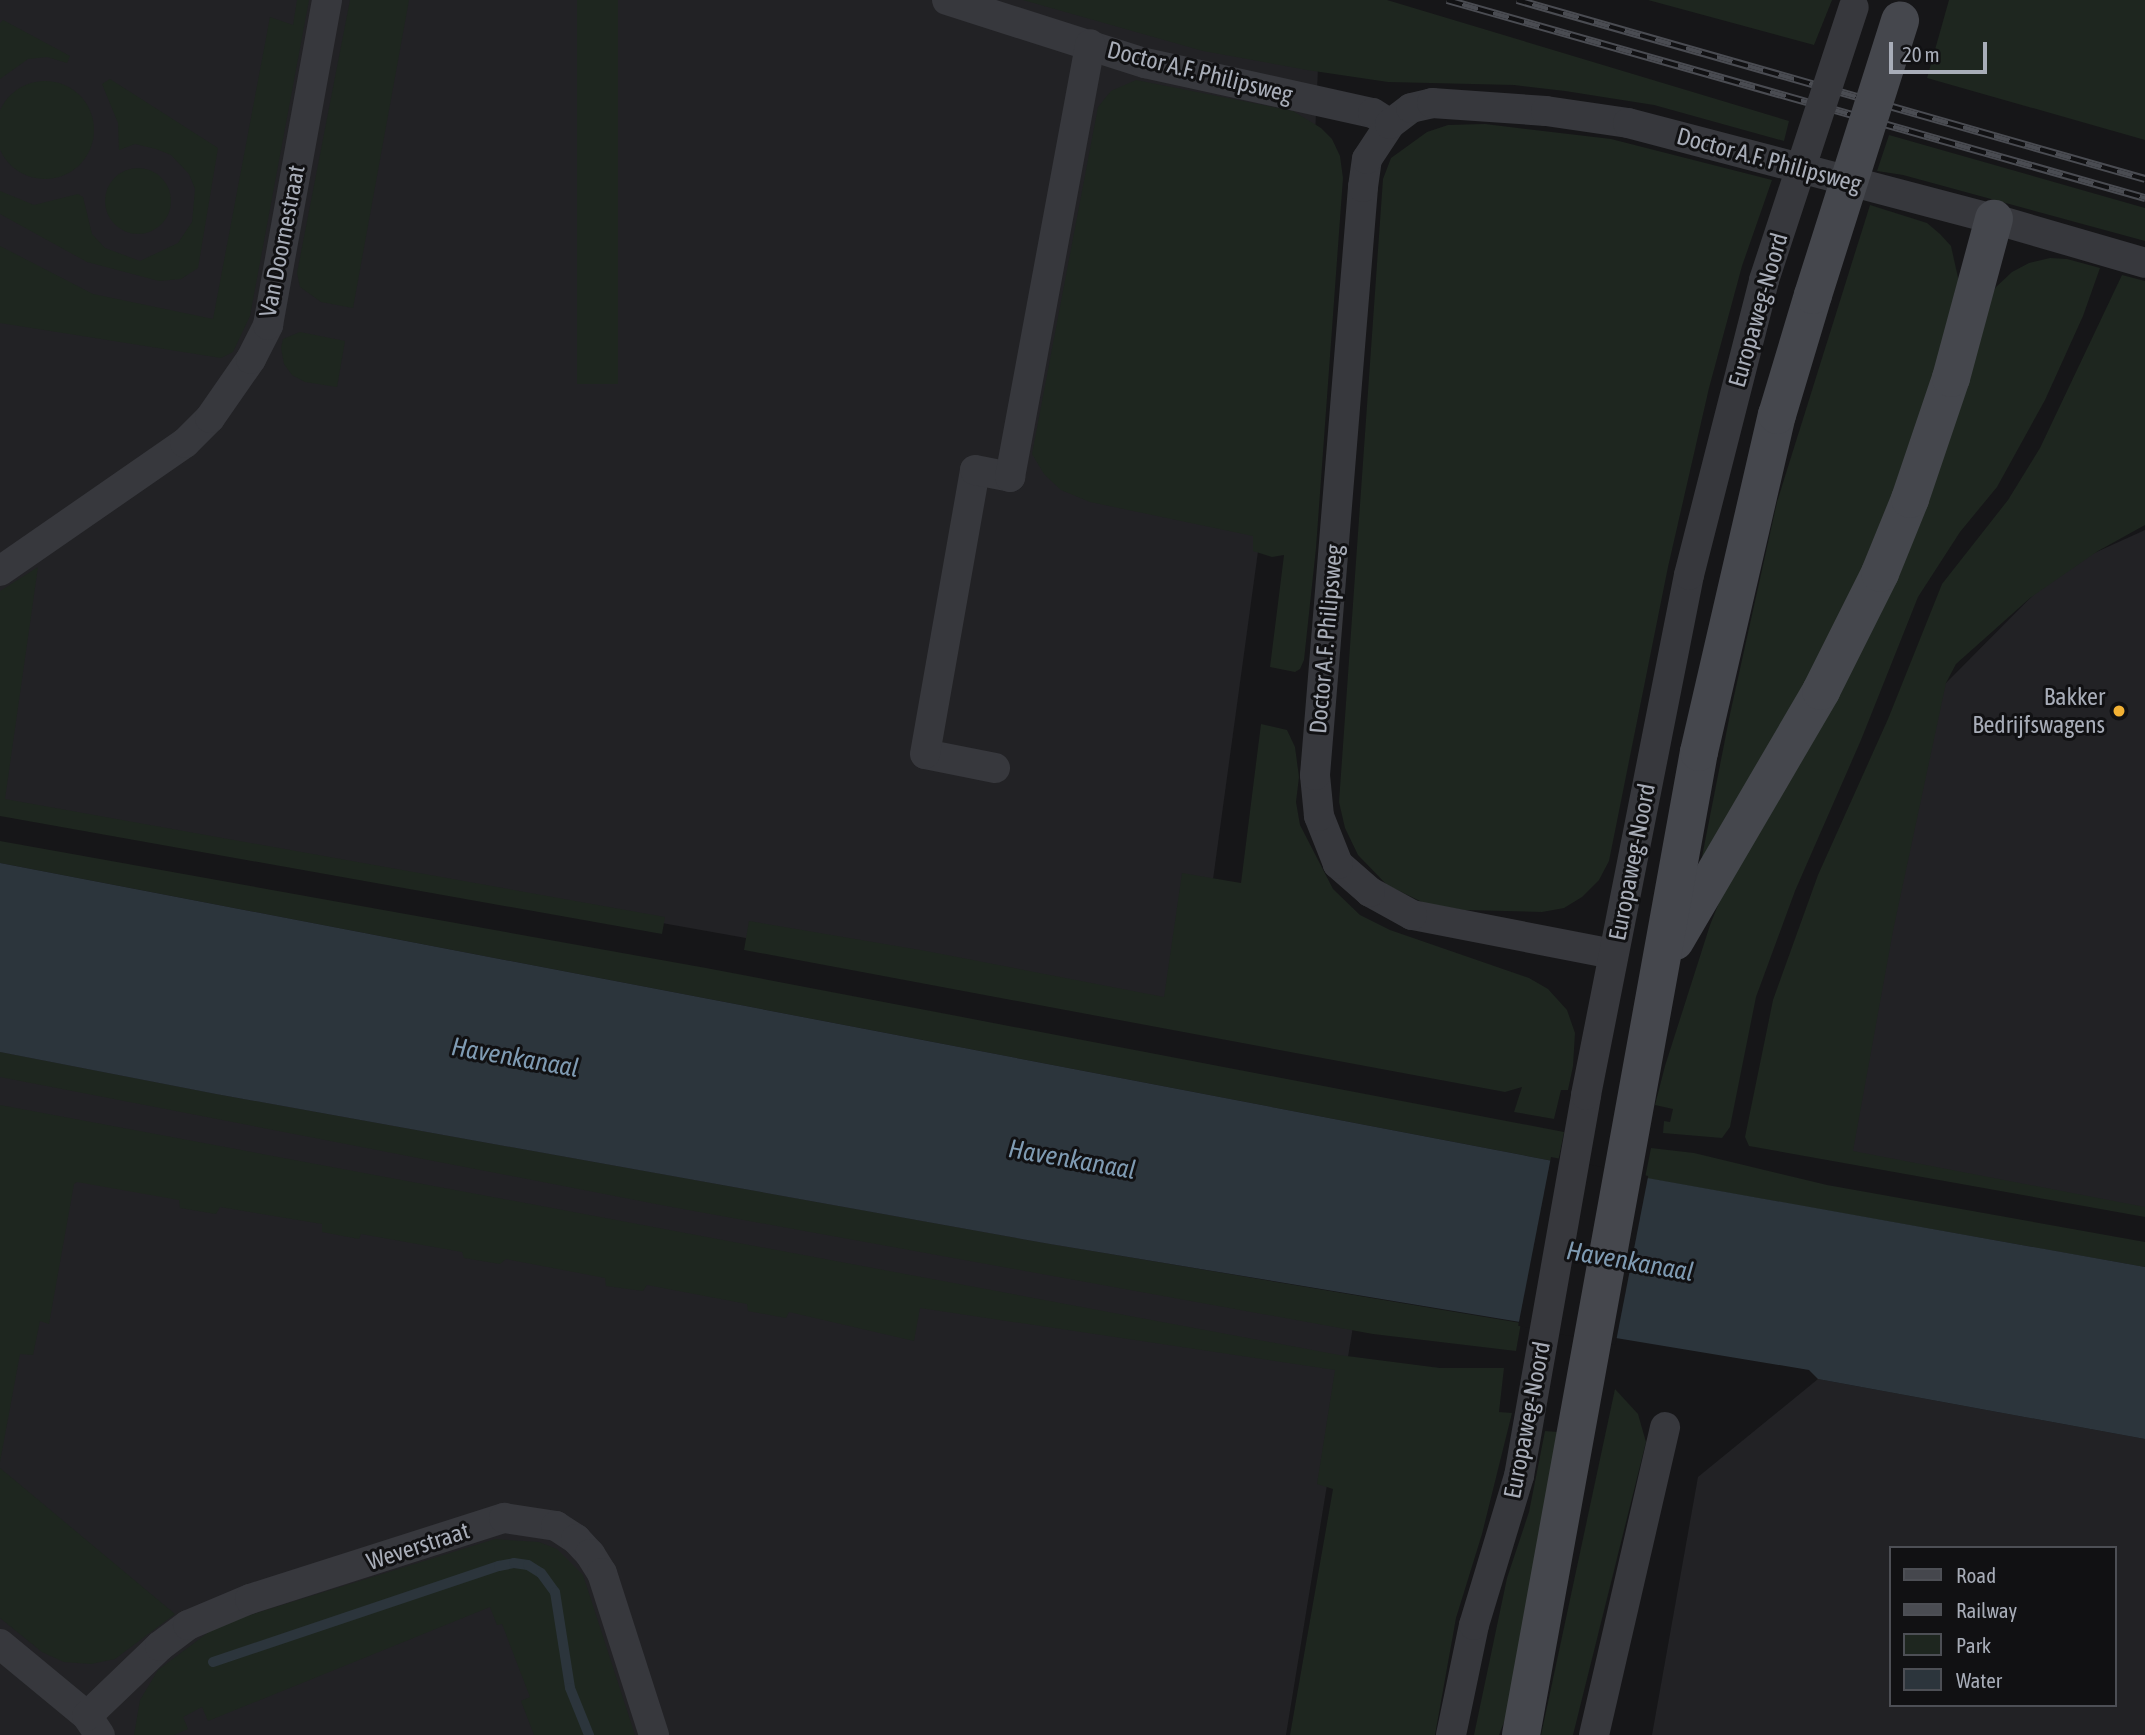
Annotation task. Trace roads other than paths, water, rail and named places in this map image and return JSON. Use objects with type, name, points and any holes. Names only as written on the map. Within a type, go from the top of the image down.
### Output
[{"type":"main road","name":"Europaweg-Noord","points":[[1521,1735],[1699,751],[1777,415],[1903,10]]},
{"type":"main road","points":[[1662,964],[1821,691],[1880,573],[1910,499],[1951,378],[1994,219]]},
{"type":"street","name":"Van Doornestraat","points":[[0,570],[185,443],[210,418],[251,359],[268,325],[327,0]]},
{"type":"street","name":"Doctor A.F. Philipsweg","points":[[947,0],[1145,63],[1374,113],[1390,124]]},
{"type":"street","name":"Europaweg-Noord","points":[[1451,1735],[1474,1625],[1519,1476],[1586,1096],[1689,575],[1764,280],[1855,4]]},
{"type":"street","name":"Doctor A.F. Philipsweg","points":[[995,768],[925,754],[975,470],[1010,477],[1090,44]]},
{"type":"street","name":"Doctor A.F. Philipsweg","points":[[1613,954],[1412,915],[1370,892],[1338,864],[1319,816],[1316,762],[1363,187],[1367,159],[1390,124],[1411,108],[1432,103],[1546,111],[1628,123],[1994,219],[2145,263]]},
{"type":"street","points":[[1594,1735],[1665,1427]]},
{"type":"street","name":"Weverstraat","points":[[94,1726],[160,1646],[188,1625],[250,1599],[504,1518],[556,1526],[576,1539],[590,1554],[602,1573],[654,1735]]},
{"type":"street","points":[[0,1644],[94,1726]]},
{"type":"water","name":"Havenkanaal","points":[[0,863],[1558,1162],[2145,1267],[2145,1439],[1818,1379],[1809,1370],[1050,1244],[216,1094],[0,1052]]},
{"type":"waterway","points":[[213,1662],[499,1566],[514,1563],[528,1565],[541,1573],[555,1592],[570,1688],[589,1735]]},
{"type":"railway","points":[[1447,0],[2145,198]]},
{"type":"railway","points":[[1517,0],[2145,179]]},
{"type":"place","name":"Bakker Bedrijfswagens","points":[[2119,711]]}]
